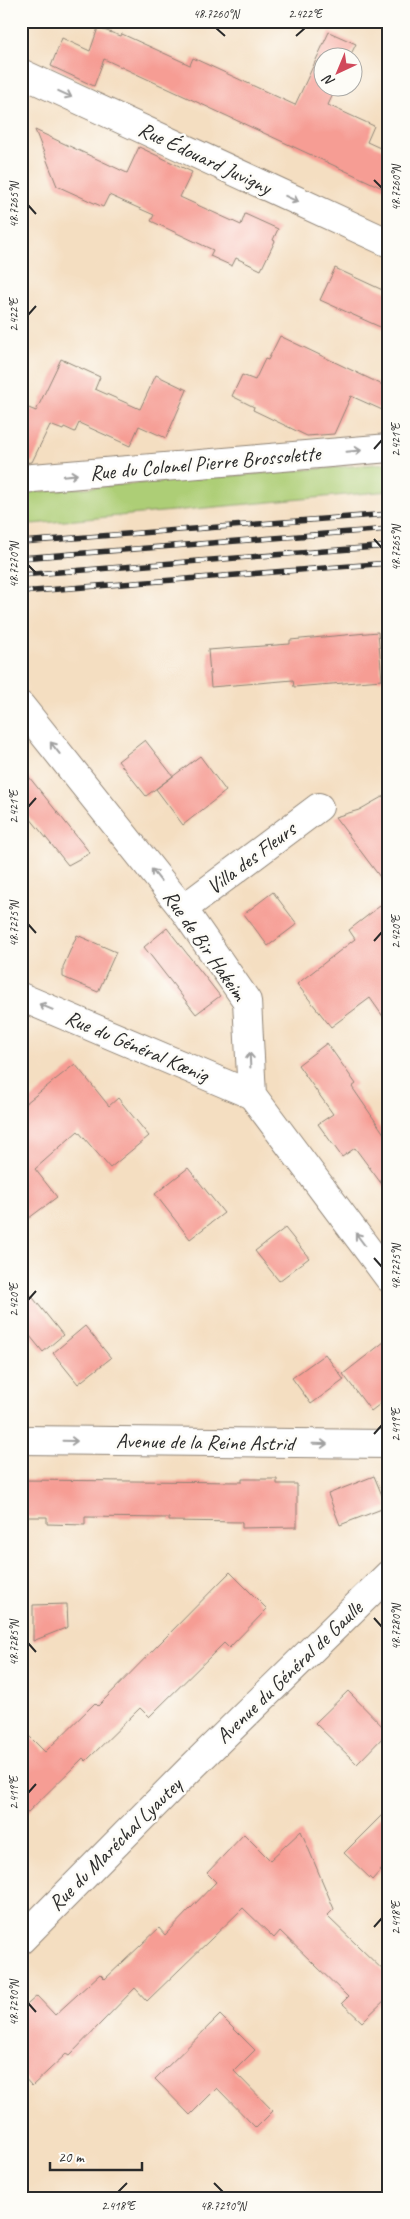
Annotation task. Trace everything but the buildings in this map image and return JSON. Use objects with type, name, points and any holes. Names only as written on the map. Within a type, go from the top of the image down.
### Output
[{"type":"street","name":"Rue Édouard Juvigny","points":[[21,73],[389,243]]},
{"type":"street","name":"Rue du Colonel Pierre Brossolette","points":[[21,479],[389,448]]},
{"type":"street","name":"Rue de Bir Hakeim","points":[[21,706],[183,909],[247,1001],[252,1096]]},
{"type":"street","name":"Villa des Fleurs","points":[[183,909],[319,807]]},
{"type":"street","name":"Rue du Général Kœnig","points":[[21,997],[252,1096]]},
{"type":"street","points":[[252,1096],[389,1278]]},
{"type":"street","name":"Avenue de la Reine Astrid","points":[[21,1440],[389,1444]]},
{"type":"street","name":"Avenue du Général de Gaulle","points":[[189,1770],[389,1574]]},
{"type":"street","name":"Rue du Maréchal Lyautey","points":[[21,1940],[189,1770]]},
{"type":"green space","points":[[389,463],[389,491],[21,525],[21,493]]},
{"type":"railway","points":[[21,542],[389,514]]},
{"type":"railway","points":[[21,558],[389,529]]},
{"type":"railway","points":[[21,575],[389,546]]},
{"type":"railway","points":[[21,592],[389,563]]}]
